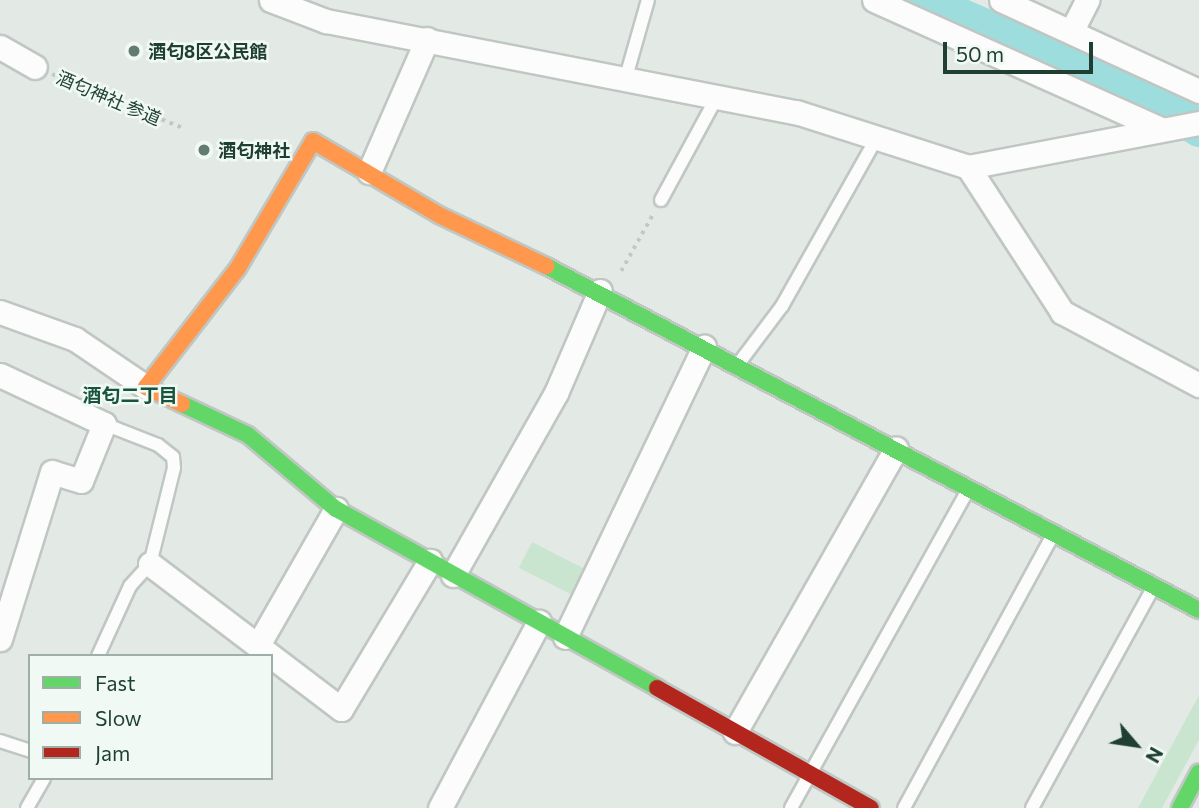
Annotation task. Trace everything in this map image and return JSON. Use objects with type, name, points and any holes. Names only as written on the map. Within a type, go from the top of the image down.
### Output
[{"type":"street","points":[[271,0],[326,21],[718,94],[879,134],[968,167],[1199,123]]},
{"type":"street","points":[[874,0],[1161,129]]},
{"type":"street","points":[[1001,0],[1072,30],[1199,91]]},
{"type":"street","points":[[1072,30],[1087,0]]},
{"type":"street","points":[[369,172],[427,39]]},
{"type":"street","points":[[0,47],[35,67]]},
{"type":"street","points":[[146,387],[238,268],[313,141],[439,215],[604,293],[1199,610]]},
{"type":"street","points":[[968,167],[1062,312],[1199,385]]},
{"type":"street","points":[[453,575],[556,393],[604,293]]},
{"type":"street","points":[[0,312],[75,339],[146,387],[248,435],[336,509],[872,808]]},
{"type":"street","points":[[565,637],[704,347]]},
{"type":"street","points":[[0,375],[104,424],[81,481],[52,472],[0,639]]},
{"type":"street","points":[[735,732],[895,449]]},
{"type":"street","points":[[258,645],[336,509]]},
{"type":"street","points":[[273,657],[341,709],[430,561]]},
{"type":"street","points":[[150,565],[270,654]]},
{"type":"street","points":[[440,808],[539,622]]},
{"type":"street","points":[[1180,808],[1199,773]]},
{"type":"lane","points":[[626,76],[648,0]]},
{"type":"lane","points":[[661,200],[718,94]]},
{"type":"lane","points":[[737,364],[782,306],[879,134]]},
{"type":"lane","points":[[99,654],[130,586],[150,565],[173,457],[104,424]]},
{"type":"lane","points":[[791,808],[813,775],[969,488]]},
{"type":"lane","points":[[904,808],[1054,533]]},
{"type":"lane","points":[[1032,808],[1154,586]]},
{"type":"lane","points":[[0,741],[28,750]]},
{"type":"lane","points":[[27,808],[43,780]]},
{"type":"path","name":"酒匂神社 参道","points":[[35,67],[183,128]]},
{"type":"path","points":[[604,293],[661,200]]},
{"type":"green space","points":[[532,542],[591,572],[578,598],[519,568]]},
{"type":"green space","points":[[1199,695],[1199,740],[1162,808],[1138,808]]},
{"type":"waterway","points":[[923,0],[1161,104],[1199,128]]},
{"type":"traffic: fast","points":[[546,266],[1199,610]]},
{"type":"traffic: fast","points":[[182,404],[248,435],[336,509],[657,688]]},
{"type":"traffic: fast","points":[[1180,808],[1199,773]]},
{"type":"traffic: slow","points":[[182,404],[146,387],[238,268],[313,141],[439,215],[546,266]]},
{"type":"traffic: jam","points":[[657,688],[871,808]]},
{"type":"place","name":"酒匂8区公民館","points":[[134,51]]},
{"type":"place","name":"酒匂神社","points":[[204,150]]},
{"type":"district","name":"酒匂二丁目","points":[[130,395]]}]
